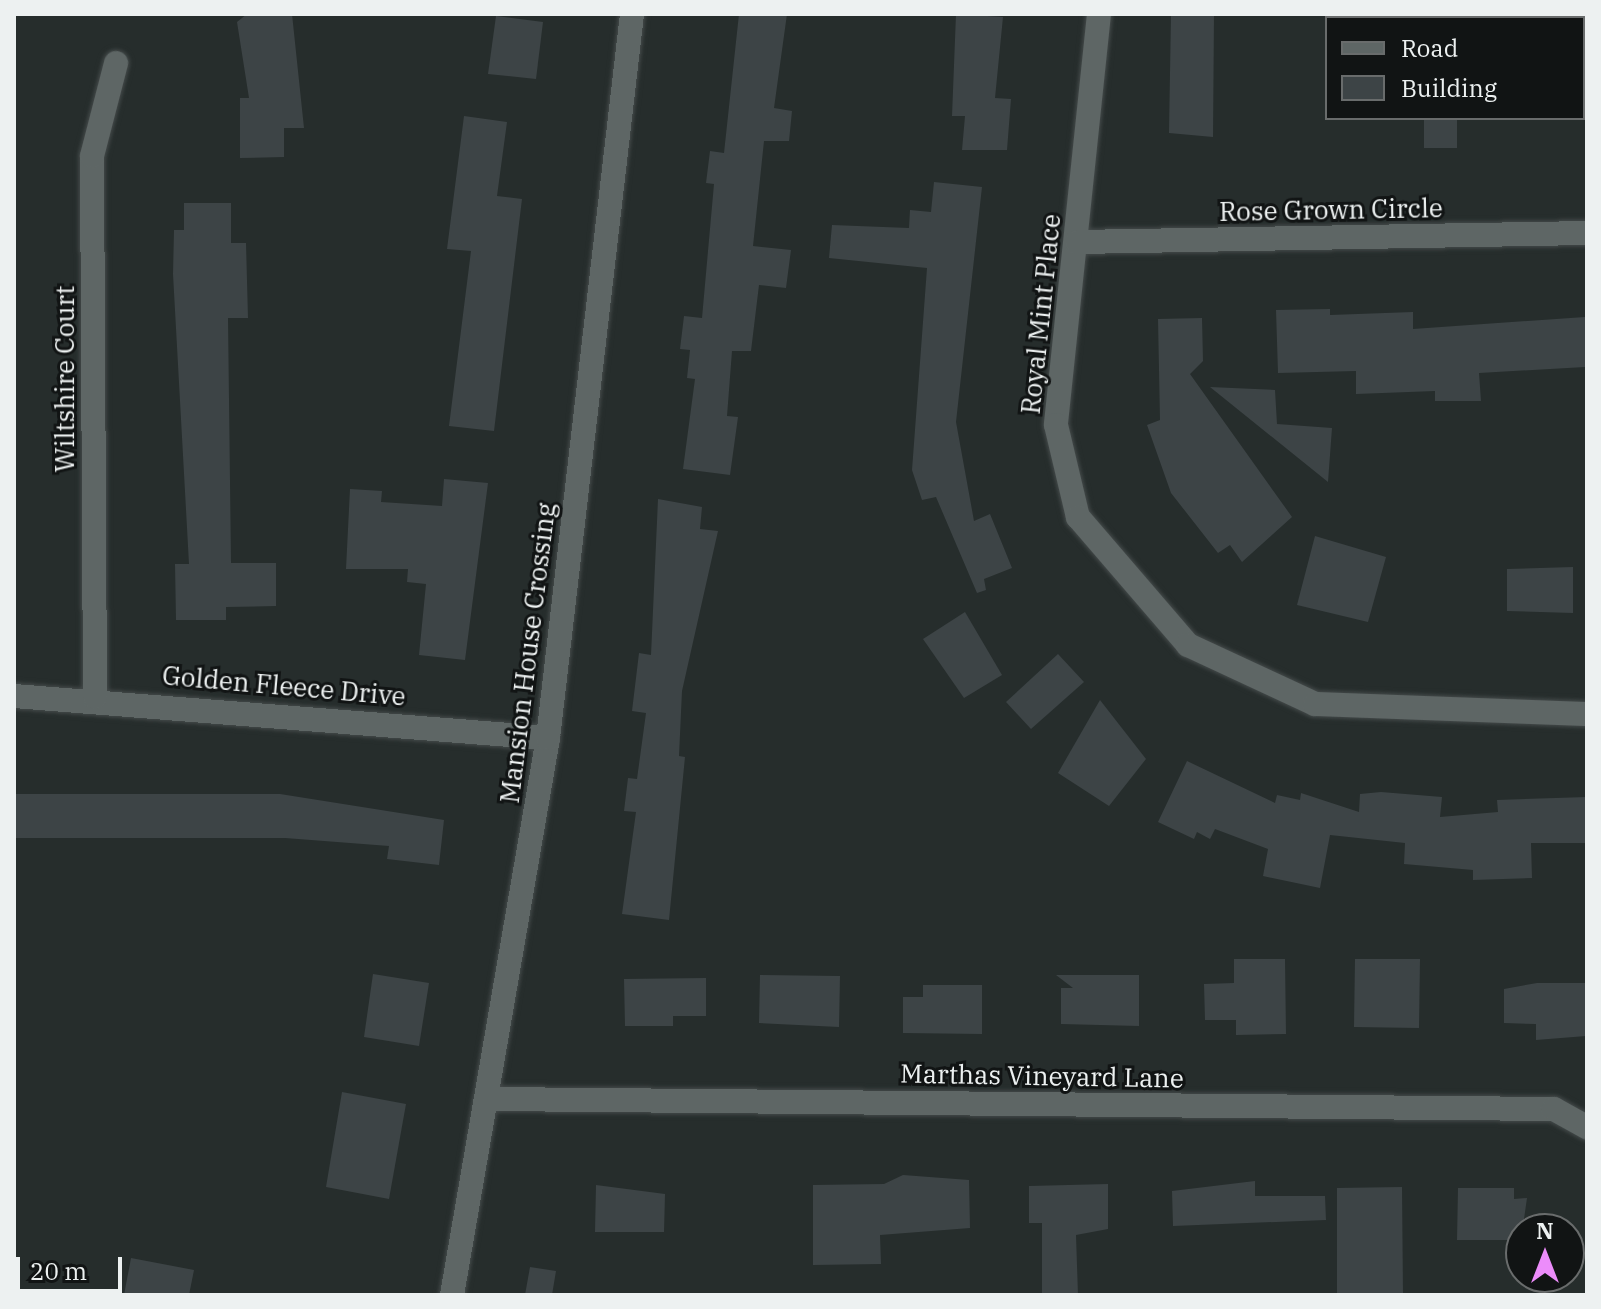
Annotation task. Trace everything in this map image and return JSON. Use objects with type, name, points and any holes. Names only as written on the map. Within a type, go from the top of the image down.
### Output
[{"type":"street","name":"Mansion House Crossing","points":[[452,1295],[491,1099],[548,738],[632,14]]},
{"type":"street","name":"Royal Mint Place","points":[[1099,14],[1056,425],[1078,517],[1188,645],[1315,704],[1587,714]]},
{"type":"street","name":"Wiltshire Court","points":[[95,697],[92,156],[116,63]]},
{"type":"street","name":"Rose Grown Circle","points":[[1077,242],[1587,233]]},
{"type":"street","name":"Golden Fleece Drive","points":[[14,696],[95,697],[548,738]]},
{"type":"street","name":"Marthas Vineyard Lane","points":[[491,1099],[1554,1109],[1587,1127]]},
{"type":"building","points":[[247,14],[292,14],[304,128],[284,128],[284,157],[240,158],[240,98],[249,98],[237,22]]},
{"type":"building","points":[[739,14],[787,14],[774,108],[792,111],[789,141],[764,141],[753,246],[791,250],[786,288],[759,285],[751,351],[732,351],[727,416],[738,417],[730,475],[683,469],[695,379],[687,378],[690,350],[680,349],[684,316],[702,318],[714,184],[706,183],[710,151],[724,153]]},
{"type":"building","points":[[956,14],[1003,17],[995,98],[1011,99],[1007,150],[962,150],[965,116],[952,116]]},
{"type":"building","points":[[1171,14],[1214,14],[1213,137],[1169,133]]},
{"type":"building","points":[[496,16],[543,22],[536,79],[488,74]]},
{"type":"building","points":[[464,116],[507,122],[497,196],[522,199],[494,431],[449,426],[471,251],[447,249]]},
{"type":"building","points":[[1424,120],[1457,120],[1457,148],[1424,148]]},
{"type":"building","points":[[934,182],[982,187],[956,422],[974,521],[990,514],[1012,568],[984,579],[986,590],[977,593],[936,497],[922,500],[912,470],[927,268],[829,258],[832,225],[909,228],[910,210],[931,212]]},
{"type":"building","points":[[184,203],[231,203],[231,243],[246,243],[248,318],[228,318],[231,563],[276,563],[276,606],[226,607],[226,620],[176,620],[175,564],[189,564],[173,274],[174,230],[184,230]]},
{"type":"building","points":[[1330,309],[1330,315],[1413,312],[1413,329],[1585,317],[1585,367],[1479,373],[1481,401],[1435,401],[1435,391],[1356,394],[1356,371],[1278,373],[1276,310]]},
{"type":"building","points":[[1202,318],[1203,361],[1190,374],[1292,517],[1242,562],[1230,545],[1218,553],[1171,493],[1147,425],[1160,420],[1158,319]]},
{"type":"building","points":[[1210,387],[1275,390],[1277,424],[1332,428],[1328,482]]},
{"type":"building","points":[[444,479],[488,483],[465,660],[419,655],[426,584],[407,582],[408,569],[346,569],[350,489],[382,491],[381,502],[442,506]]},
{"type":"building","points":[[658,499],[702,507],[700,529],[718,531],[682,691],[679,756],[685,757],[669,920],[622,914],[636,812],[624,811],[628,778],[637,779],[646,713],[632,711],[639,653],[651,655]]},
{"type":"building","points":[[1315,536],[1386,557],[1368,622],[1297,605]]},
{"type":"building","points":[[1573,567],[1573,613],[1507,611],[1507,569]]},
{"type":"building","points":[[965,612],[1002,675],[964,698],[923,639]]},
{"type":"building","points":[[1058,654],[1084,682],[1031,729],[1006,702]]},
{"type":"building","points":[[1100,700],[1146,759],[1109,806],[1058,773]]},
{"type":"building","points":[[1187,761],[1275,803],[1277,795],[1300,800],[1301,793],[1359,812],[1360,794],[1381,792],[1442,797],[1440,817],[1498,812],[1497,800],[1587,797],[1587,843],[1531,843],[1532,878],[1473,880],[1473,870],[1404,864],[1405,843],[1330,835],[1320,888],[1263,876],[1268,849],[1215,829],[1210,839],[1197,832],[1194,839],[1158,822]]},
{"type":"building","points":[[14,794],[280,794],[444,820],[439,865],[387,859],[389,846],[285,838],[14,838]]},
{"type":"building","points":[[1234,959],[1285,959],[1286,1034],[1236,1035],[1236,1020],[1205,1020],[1204,984],[1234,983]]},
{"type":"building","points":[[1355,959],[1420,959],[1419,1028],[1354,1027]]},
{"type":"building","points":[[373,974],[429,983],[419,1046],[364,1037]]},
{"type":"building","points":[[760,975],[840,976],[839,1027],[759,1023]]},
{"type":"building","points":[[1056,975],[1139,975],[1139,1026],[1061,1024],[1061,988],[1073,988]]},
{"type":"building","points":[[706,978],[706,1016],[673,1016],[673,1026],[625,1026],[624,979]]},
{"type":"building","points":[[1537,983],[1586,983],[1586,1036],[1536,1040],[1536,1024],[1504,1023],[1504,989]]},
{"type":"building","points":[[923,985],[982,985],[982,1034],[903,1033],[903,997],[923,997]]},
{"type":"building","points":[[342,1092],[406,1104],[389,1199],[326,1187]]},
{"type":"building","points":[[903,1175],[969,1180],[970,1228],[880,1235],[881,1264],[813,1265],[813,1185],[884,1184]]},
{"type":"building","points":[[1255,1181],[1255,1196],[1325,1196],[1326,1220],[1173,1226],[1172,1191]]},
{"type":"building","points":[[1108,1184],[1108,1229],[1076,1235],[1078,1295],[1042,1295],[1042,1223],[1029,1223],[1029,1186]]},
{"type":"building","points":[[596,1185],[665,1194],[664,1232],[595,1232]]},
{"type":"building","points":[[1402,1187],[1403,1295],[1337,1295],[1337,1188]]},
{"type":"building","points":[[1458,1188],[1514,1188],[1514,1199],[1527,1198],[1525,1213],[1505,1213],[1505,1240],[1457,1240]]},
{"type":"building","points":[[131,1258],[194,1270],[189,1295],[124,1295]]},
{"type":"building","points":[[530,1267],[556,1271],[552,1295],[525,1295]]}]
